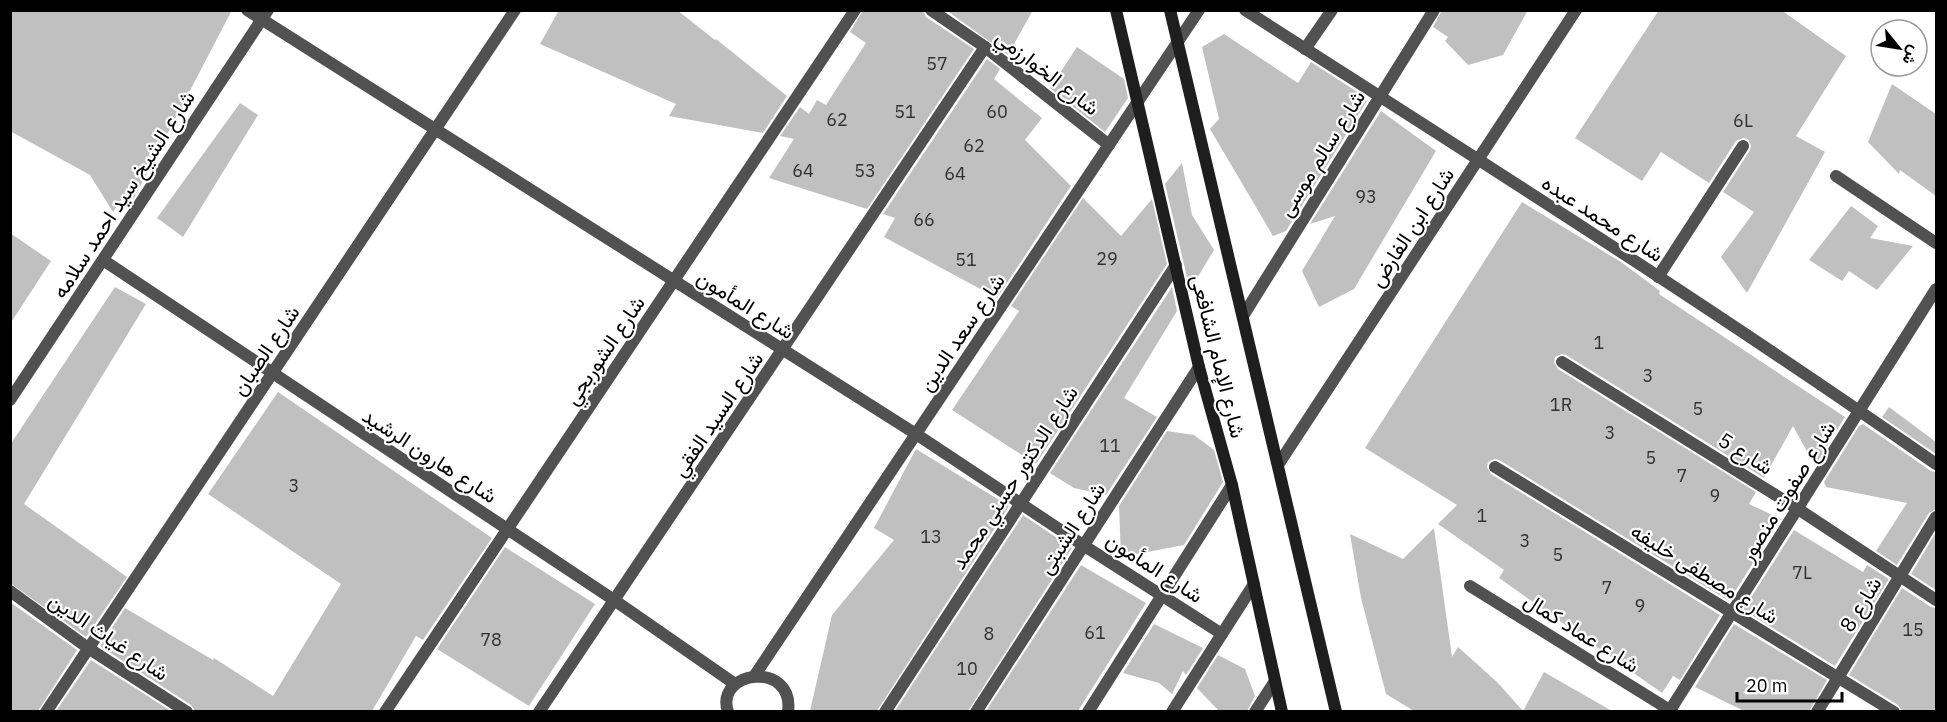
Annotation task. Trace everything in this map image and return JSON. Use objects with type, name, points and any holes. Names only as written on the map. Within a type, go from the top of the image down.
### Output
[{"type":"main road","name":"شارع الإمام الشافعى","points":[[1116,10],[1200,367],[1232,485],[1282,711]]},
{"type":"main road","name":"شارع الإمام الشافعى","points":[[1170,10],[1337,711]]},
{"type":"street","name":"شارع المأمون","points":[[247,10],[265,15],[435,130],[916,434],[1222,634]]},
{"type":"street","name":"شارع الصبان","points":[[46,711],[515,10]]},
{"type":"street","name":"شارع الشوربجي","points":[[385,711],[855,10]]},
{"type":"street","name":"شارع الخوارزمي","points":[[931,10],[986,47],[1109,145]]},
{"type":"street","name":"شارع سعد الدين","points":[[755,675],[1199,10]]},
{"type":"street","name":"شارع محمد عبده","points":[[1245,10],[1658,277],[1861,411],[1936,464]]},
{"type":"street","points":[[1305,49],[1332,10]]},
{"type":"street","name":"شارع سالم موسى","points":[[1243,316],[1434,10]]},
{"type":"street","name":"شارع ابن الفارض","points":[[1278,465],[1576,10]]},
{"type":"street","name":"شارع الشيخ سيد احمد سلامه","points":[[10,400],[265,15]]},
{"type":"street","name":"شارع السيد الفقي","points":[[539,711],[986,47]]},
{"type":"street","points":[[1658,277],[1743,146]]},
{"type":"street","points":[[1836,176],[1936,243]]},
{"type":"street","name":"شارع هارون الرشيد","points":[[103,260],[614,600],[735,684]]},
{"type":"street","name":"شارع الدكتور حسني محمد","points":[[885,711],[1176,265]]},
{"type":"street","name":"شارع صفوت منصور","points":[[1671,711],[1936,289]]},
{"type":"street","name":"شارع 5","points":[[1562,362],[1798,509],[1936,600]]},
{"type":"street","name":"شارع الشبتى","points":[[976,711],[1200,367]]},
{"type":"street","name":"شارع مصطفى خليفه","points":[[1495,467],[1894,711]]},
{"type":"street","points":[[1088,711],[1232,485]]},
{"type":"street","name":"شارع 8","points":[[1817,711],[1936,517]]},
{"type":"street","points":[[1173,711],[1254,584]]},
{"type":"street","name":"شارع عماد كمال","points":[[1470,586],[1671,711]]},
{"type":"street","name":"شارع غياث الدين","points":[[10,591],[88,648],[186,711]]},
{"type":"street","points":[[728,711],[726,706],[729,694],[735,684],[755,675],[767,676],[778,683],[785,693],[789,705],[788,711]]},
{"type":"street","points":[[1256,711],[1275,681]]},
{"type":"building","points":[[10,10],[232,10],[134,198],[132,200],[125,194],[113,212],[90,175],[10,131]]},
{"type":"building","points":[[559,10],[677,10],[787,96],[763,133],[669,116],[676,104],[540,44]]},
{"type":"building","points":[[863,10],[923,10],[926,17],[974,49],[867,209],[769,178],[794,139],[780,136],[800,107],[809,114],[817,100],[826,105],[866,43],[850,32]]},
{"type":"building","points":[[946,10],[1033,10],[1008,55]]},
{"type":"building","points":[[1442,10],[1528,10],[1503,55],[1468,65],[1445,41],[1448,37],[1433,27]]},
{"type":"building","points":[[1659,10],[1781,10],[1846,56],[1796,136],[1825,152],[1747,293],[1721,257],[1754,212],[1723,192],[1750,150],[1748,139],[1743,138],[1736,141],[1709,183],[1661,152],[1642,181],[1575,138]]},
{"type":"building","points":[[1224,34],[1298,83],[1311,62],[1359,93],[1367,101],[1286,231],[1273,236],[1210,129],[1219,119],[1202,47]]},
{"type":"building","points":[[1077,47],[1124,79],[1128,98],[1105,132],[1050,88]]},
{"type":"building","points":[[987,59],[1000,69],[994,79],[1042,118],[1025,140],[1071,186],[997,298],[884,237],[895,218],[883,214]]},
{"type":"building","points":[[1892,84],[1936,114],[1936,196],[1900,170],[1899,174],[1868,142]]},
{"type":"building","points":[[240,103],[258,115],[183,237],[157,218]]},
{"type":"building","points":[[1381,111],[1436,151],[1354,289],[1319,307],[1302,271],[1335,216],[1310,224]]},
{"type":"building","points":[[1182,163],[1192,215],[1214,250],[1190,290],[1165,184]]},
{"type":"building","points":[[1083,198],[1121,236],[1152,199],[1167,264],[1036,464],[952,410],[1019,311],[1011,306]]},
{"type":"building","points":[[1522,202],[1621,262],[1660,291],[1659,294],[1845,417],[1815,466],[1793,426],[1764,478],[1566,355],[1555,357],[1554,362],[1558,369],[1756,492],[1749,504],[1781,519],[1729,601],[1499,460],[1488,462],[1487,467],[1491,474],[1720,615],[1680,680],[1673,676],[1662,693],[1499,578],[1504,570],[1438,524],[1457,505],[1365,448]]},
{"type":"building","points":[[1851,206],[1878,226],[1870,238],[1913,246],[1877,290],[1849,271],[1842,281],[1809,260]]},
{"type":"building","points":[[10,233],[51,261],[10,324]]},
{"type":"building","points":[[115,287],[146,304],[24,504],[127,577],[86,637],[10,583],[10,445]]},
{"type":"building","points":[[1172,287],[1177,311],[1124,398],[1157,417],[1106,495],[1074,488],[1050,473]]},
{"type":"building","points":[[278,392],[492,538],[423,640],[416,636],[372,711],[195,711],[191,705],[100,646],[125,608],[213,660],[214,658],[273,696],[341,584],[208,494]]},
{"type":"building","points":[[1889,407],[1936,442],[1936,454],[1882,417]]},
{"type":"building","points":[[1863,424],[1931,471],[1936,472],[1936,509],[1929,513],[1897,565],[1876,551],[1907,503],[1826,487],[1824,482],[1859,426]]},
{"type":"building","points":[[1167,431],[1194,435],[1214,450],[1223,482],[1184,545],[1121,557],[1119,506]]},
{"type":"building","points":[[916,449],[1009,506],[877,711],[810,711],[832,615],[894,540],[874,528]]},
{"type":"building","points":[[1023,515],[1072,548],[968,711],[895,711]]},
{"type":"building","points":[[1434,528],[1452,657],[1458,647],[1497,682],[1523,711],[1414,711],[1386,694],[1361,598],[1350,534],[1403,559]]},
{"type":"building","points":[[1794,530],[1863,572],[1867,565],[1889,579],[1835,666],[1743,610]]},
{"type":"building","points":[[1936,532],[1936,590],[1911,574]]},
{"type":"building","points":[[505,547],[595,604],[529,706],[437,649]]},
{"type":"building","points":[[1081,565],[1146,603],[1078,711],[986,711]]},
{"type":"building","points":[[1902,588],[1936,608],[1936,711],[1902,711],[1898,705],[1849,675]]},
{"type":"building","points":[[10,602],[77,650],[38,711],[10,711]]},
{"type":"building","points":[[1154,624],[1203,648],[1186,675],[1183,671],[1172,694],[1159,683],[1123,673]]},
{"type":"building","points":[[1734,624],[1827,680],[1809,711],[1744,711],[1695,687]]},
{"type":"building","points":[[1218,655],[1245,669],[1255,696],[1247,711],[1219,711],[1197,688]]},
{"type":"building","points":[[91,660],[171,711],[56,711]]},
{"type":"building","points":[[1544,672],[1612,711],[1523,711]]}]
